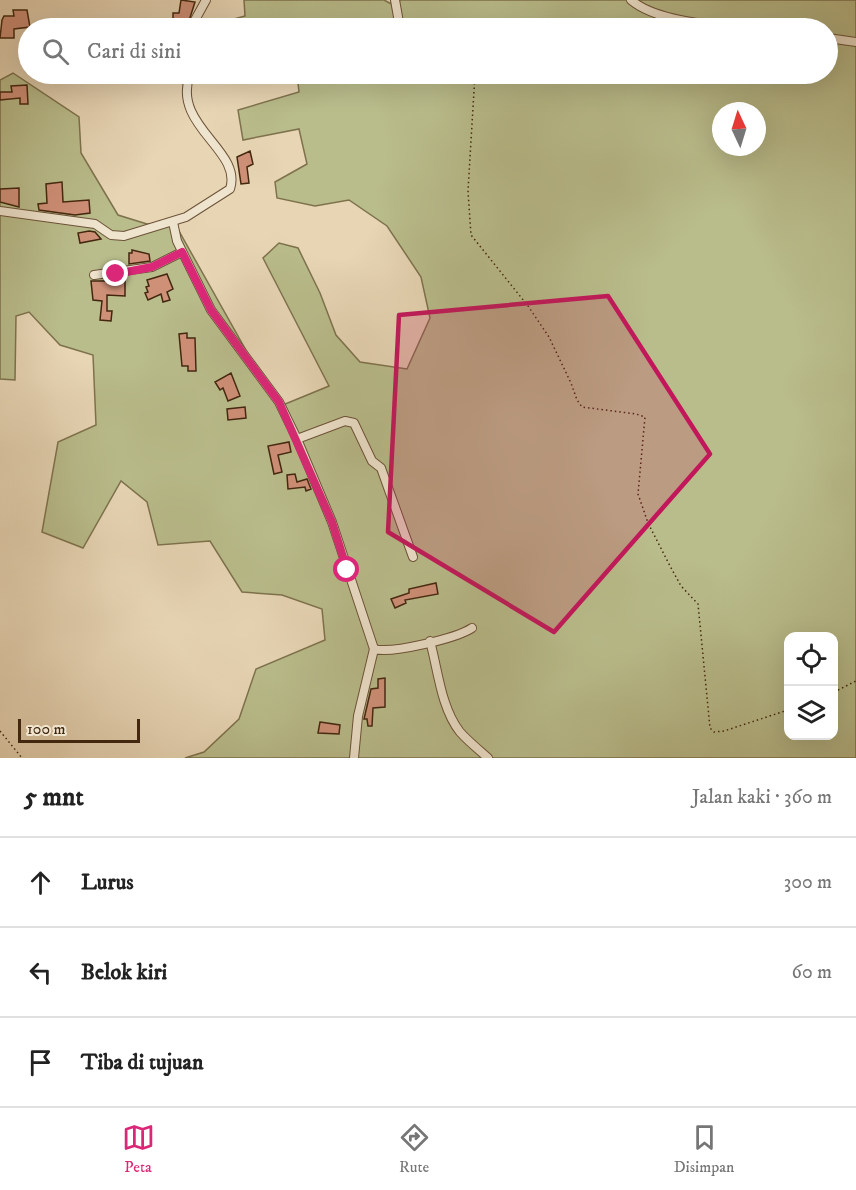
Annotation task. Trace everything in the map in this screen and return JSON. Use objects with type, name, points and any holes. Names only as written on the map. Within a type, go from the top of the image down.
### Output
[{"type":"street","points":[[196,18],[206,0]]},
{"type":"street","points":[[395,0],[398,18]]},
{"type":"street","points":[[631,0],[640,7],[675,18]]},
{"type":"street","points":[[838,39],[856,42]]},
{"type":"street","points":[[0,210],[96,224],[115,236],[173,222],[230,189],[232,182],[227,165],[188,107],[185,84]]},
{"type":"street","points":[[173,222],[182,252],[211,310],[279,402],[332,522],[374,649],[358,716],[354,758]]},
{"type":"street","points":[[94,275],[152,267],[182,252]]},
{"type":"street","points":[[297,439],[345,421],[354,423],[372,461],[381,468],[413,557]]},
{"type":"street","points":[[374,649],[454,636],[472,627]]},
{"type":"street","points":[[430,641],[442,692],[454,722],[460,731],[488,758]]},
{"type":"path","points":[[474,84],[468,191],[471,235],[543,329],[582,407],[645,417],[638,494],[648,523],[670,566],[681,586],[698,604],[710,729],[714,732],[724,731],[784,712]]},
{"type":"path","points":[[838,690],[856,681]]},
{"type":"path","points":[[0,731],[22,758]]},
{"type":"highlighted area","points":[[608,296],[710,454],[554,632],[388,532],[399,315]]},
{"type":"green space","points":[[244,0],[384,0],[397,7],[400,0],[856,0],[856,758],[185,758],[204,752],[239,719],[256,669],[325,640],[322,609],[282,595],[242,592],[210,541],[158,545],[147,502],[121,481],[83,548],[42,532],[58,442],[96,425],[93,355],[60,345],[29,312],[16,316],[15,380],[0,379],[0,80],[13,73],[18,76],[18,84],[30,84],[79,117],[81,153],[118,215],[147,224],[175,224],[278,407],[329,386],[263,258],[279,243],[298,248],[320,293],[336,335],[360,362],[407,369],[430,318],[421,277],[387,226],[349,200],[315,206],[277,198],[275,182],[307,164],[299,129],[243,140],[238,110],[299,92],[298,84],[838,84],[838,18],[238,18],[245,16]]},
{"type":"building","points":[[181,0],[195,2],[190,18],[173,18],[173,13],[179,13]]},
{"type":"building","points":[[13,10],[27,10],[28,18],[18,18],[18,28],[14,29],[14,38],[0,38],[4,16],[14,16]]},
{"type":"building","points":[[27,85],[28,104],[20,104],[20,98],[0,100],[0,92],[12,92],[11,86]]},
{"type":"building","points":[[250,151],[253,164],[247,167],[249,183],[241,184],[237,157]]},
{"type":"building","points":[[62,182],[63,202],[89,200],[90,213],[75,215],[39,210],[38,204],[47,203],[46,184]]},
{"type":"building","points":[[19,188],[19,207],[0,202],[0,189]]},
{"type":"building","points":[[95,232],[101,239],[80,243],[78,233]]},
{"type":"building","points":[[132,250],[149,254],[150,261],[129,264],[129,253],[132,253]]},
{"type":"building","points":[[167,274],[173,289],[167,292],[170,300],[163,302],[161,294],[148,300],[145,293],[148,292],[146,287],[149,286],[147,280]]},
{"type":"building","points":[[91,281],[125,281],[125,296],[107,295],[107,311],[112,311],[111,321],[100,320],[102,301],[93,300]]},
{"type":"building","points":[[187,333],[187,338],[195,338],[196,371],[188,371],[188,366],[182,366],[179,334]]},
{"type":"building","points":[[231,373],[240,396],[228,401],[223,388],[220,390],[215,382]]},
{"type":"building","points":[[245,407],[246,418],[228,420],[227,409]]},
{"type":"building","points":[[289,442],[291,452],[278,455],[282,472],[274,474],[268,446]]},
{"type":"building","points":[[295,474],[297,482],[307,479],[311,489],[306,491],[305,487],[288,489],[287,475]]},
{"type":"building","points":[[436,583],[438,594],[405,600],[406,603],[395,608],[391,599],[409,593],[409,589]]},
{"type":"building","points":[[385,678],[385,707],[373,708],[372,726],[368,726],[367,719],[364,719],[371,689],[378,688],[378,679]]},
{"type":"building","points":[[320,722],[340,725],[339,734],[318,733]]},
{"type":"route","points":[[116,274],[152,267],[182,252],[211,310],[279,402],[332,522],[347,570]]}]
